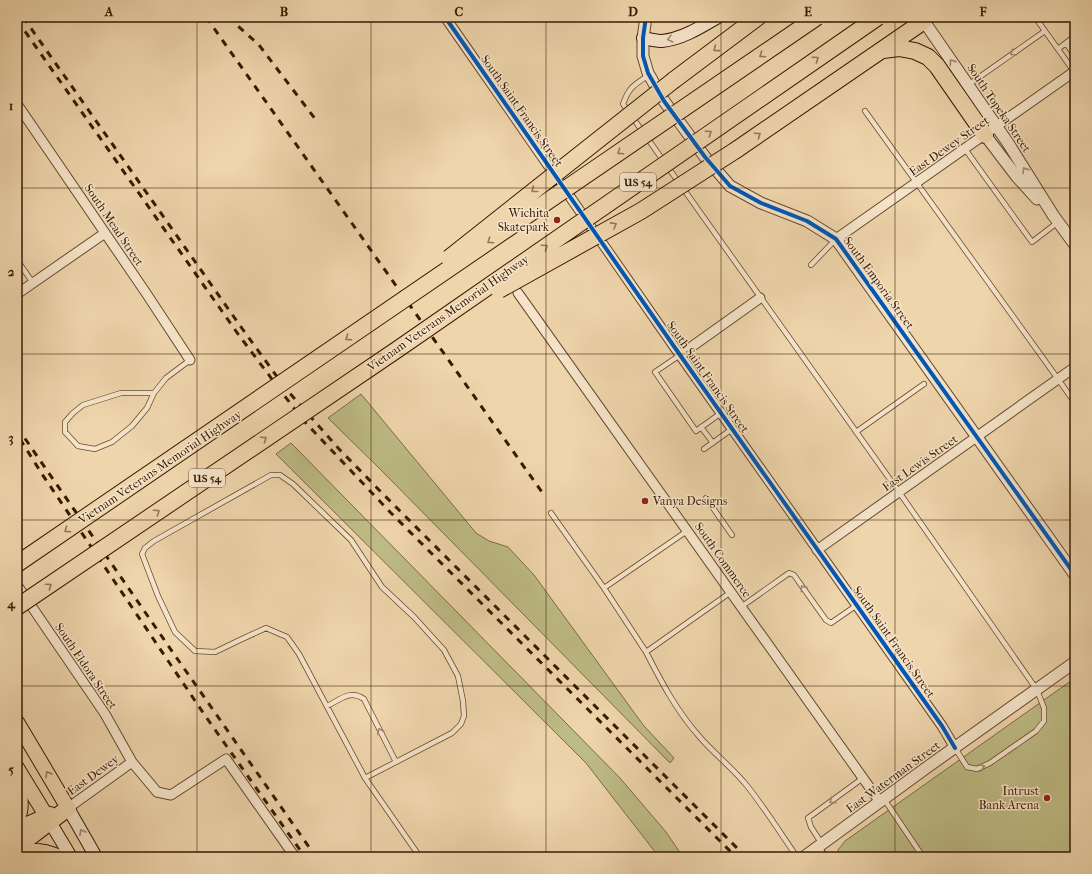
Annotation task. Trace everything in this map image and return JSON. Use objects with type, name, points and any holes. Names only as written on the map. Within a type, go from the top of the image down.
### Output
[{"type":"highway","points":[[380,316],[466,243],[674,80],[758,17]]},
{"type":"highway","name":"Vietnam Veterans Memorial Highway","points":[[17,564],[818,17]]},
{"type":"highway","name":"Vietnam Veterans Memorial Highway","points":[[17,608],[398,348],[878,17]]},
{"type":"highway","points":[[398,348],[641,210],[736,150],[925,18]]},
{"type":"highway","points":[[881,50],[899,48],[915,51],[928,57],[991,131]]},
{"type":"highway","points":[[17,785],[21,802],[17,817]]},
{"type":"highway","points":[[17,831],[23,827],[48,819],[68,808]]},
{"type":"highway","points":[[17,847],[48,819]]},
{"type":"highway","points":[[17,854],[41,851],[57,857]]},
{"type":"main road","points":[[643,38],[661,41],[681,36],[718,17]]},
{"type":"main road","points":[[17,722],[96,857]]},
{"type":"main road","points":[[17,768],[71,857]]},
{"type":"street","name":"South Saint Francis Street","points":[[445,17],[680,355],[942,726],[955,748]]},
{"type":"street","name":"South Emporia Street","points":[[646,17],[643,38],[643,56],[649,75],[682,128],[730,186],[761,204],[807,220],[836,239],[1075,575]]},
{"type":"street","name":"South Topeka Street","points":[[925,18],[968,85],[991,131],[1017,177],[1056,219],[1075,245]]},
{"type":"street","name":"East Dewey Street","points":[[836,239],[1075,72]]},
{"type":"street","name":"South Mead Street","points":[[17,104],[146,292],[190,360]]},
{"type":"street","points":[[17,294],[105,233]]},
{"type":"street","name":"South Commerce","points":[[518,294],[863,778],[882,800]]},
{"type":"street","points":[[680,355],[760,298]]},
{"type":"street","name":"East Lewis Street","points":[[817,550],[1075,367]]},
{"type":"street","name":"South Eldora Street","points":[[17,585],[105,714],[132,762]]},
{"type":"street","name":"East Waterman Street","points":[[804,857],[1075,662]]},
{"type":"street","name":"East Dewey","points":[[68,808],[132,762],[158,792],[171,795],[226,759],[295,857]]},
{"type":"street","points":[[819,845],[823,857]]},
{"type":"lane","points":[[1035,17],[1075,72]]},
{"type":"lane","points":[[968,85],[1045,31]]},
{"type":"lane","points":[[1058,48],[1075,36]]},
{"type":"lane","points":[[1068,41],[1075,56]]},
{"type":"lane","points":[[649,75],[632,87],[623,104],[899,492],[1037,690],[1044,708],[1044,722],[1036,730],[990,764],[977,769],[967,767],[955,748]]},
{"type":"lane","points":[[865,111],[1075,403]]},
{"type":"lane","points":[[964,149],[1032,242],[1056,219]]},
{"type":"lane","points":[[811,265],[836,239]]},
{"type":"lane","points":[[17,260],[33,283]]},
{"type":"lane","points":[[680,355],[655,372],[696,431],[721,413]]},
{"type":"lane","points":[[154,393],[122,393],[83,405],[65,422],[65,432],[78,446],[95,449],[112,442],[132,426],[147,408],[154,393],[166,378],[190,360]]},
{"type":"lane","points":[[856,432],[924,384]]},
{"type":"lane","points":[[701,427],[713,443]]},
{"type":"lane","points":[[704,449],[732,429]]},
{"type":"lane","points":[[365,778],[452,733],[461,724],[464,716],[463,701],[458,676],[444,650],[414,616],[382,587],[351,540],[293,484],[280,475],[271,475],[154,541],[145,548],[142,554],[158,596],[175,632],[195,651],[215,652],[266,628],[287,637],[299,654],[328,706],[365,778],[420,857]]},
{"type":"lane","points":[[706,498],[732,535]]},
{"type":"lane","points":[[551,513],[604,588],[646,652],[657,675],[680,711],[698,735],[734,771],[748,788],[797,857]]},
{"type":"lane","points":[[604,588],[687,531]]},
{"type":"lane","points":[[741,607],[789,573],[794,574],[826,620],[831,623],[856,605]]},
{"type":"lane","points":[[646,652],[731,592]]},
{"type":"lane","points":[[328,706],[353,694],[359,695],[364,699],[396,762]]},
{"type":"lane","points":[[819,845],[808,818],[863,778]]},
{"type":"lane","points":[[882,800],[923,857]]},
{"type":"shaded area","points":[[361,394],[476,533],[489,541],[508,547],[534,575],[644,726],[674,758],[670,763],[328,418]]},
{"type":"shaded area","points":[[291,443],[620,778],[666,832],[683,857],[659,857],[586,763],[276,454]]},
{"type":"shaded area","points":[[1075,678],[1075,857],[838,857],[838,850],[845,841]]},
{"type":"railway","points":[[23,17],[286,389],[339,449],[384,495],[746,857]]},
{"type":"railway","points":[[206,17],[544,495]]},
{"type":"railway","points":[[228,17],[259,45],[316,120]]},
{"type":"railway","points":[[17,20],[238,334],[302,419],[390,512],[736,857]]},
{"type":"railway","points":[[17,427],[316,857]]},
{"type":"railway","points":[[20,439],[206,717],[305,857]]},
{"type":"cycle path","points":[[445,17],[680,355],[942,726],[955,748]]},
{"type":"cycle path","points":[[646,17],[643,38],[643,56],[648,73],[664,101],[705,157],[730,186],[761,203],[807,221],[836,239],[1075,575]]},
{"type":"place","name":"Wichita Skatepark","points":[[557,220]]},
{"type":"place","name":"Vanya Designs","points":[[645,501]]},
{"type":"place","name":"Intrust Bank Arena","points":[[1047,798]]}]
